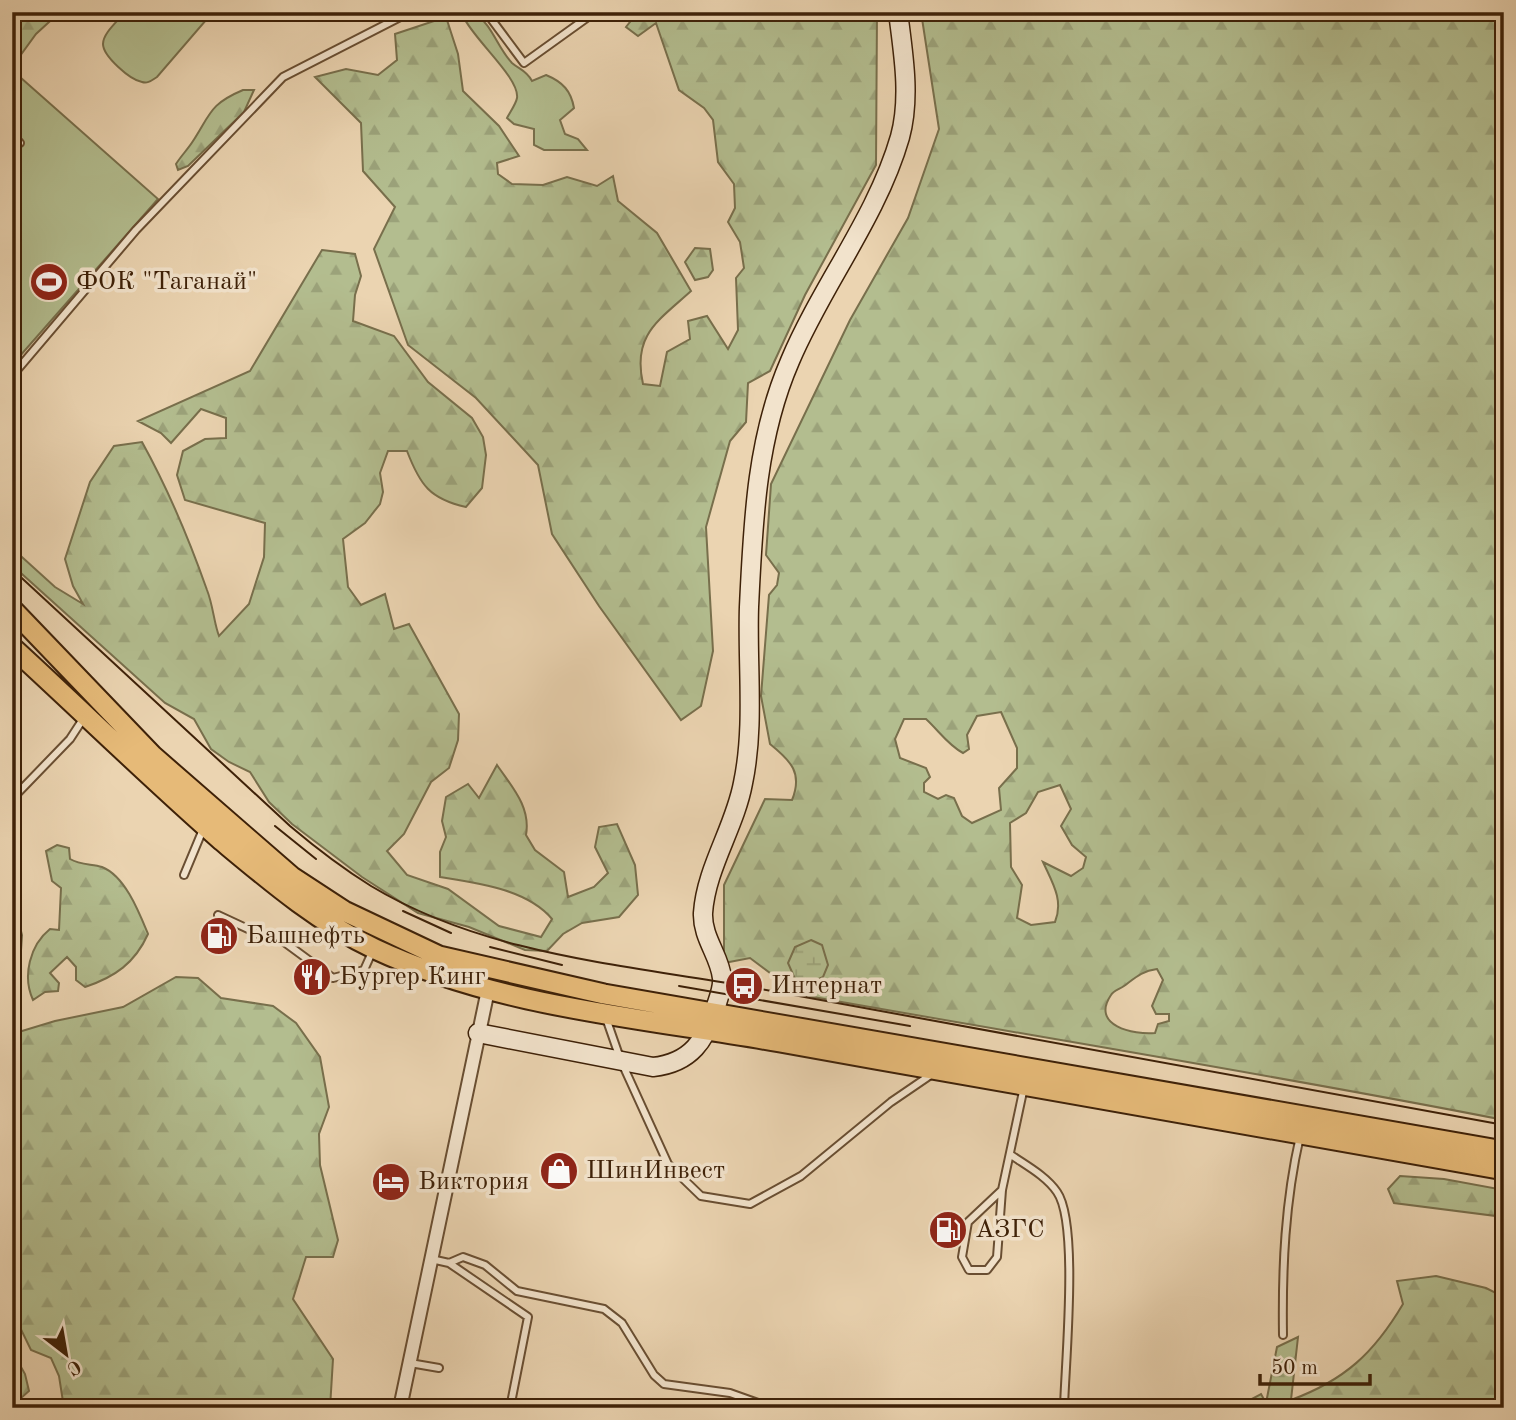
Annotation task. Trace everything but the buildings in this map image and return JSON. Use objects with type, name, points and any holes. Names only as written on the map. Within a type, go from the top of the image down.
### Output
[{"type":"main road","points":[[12,609],[153,756],[292,877],[344,911],[393,937],[439,956],[604,994],[708,1029],[1504,1170]]},
{"type":"main road","points":[[12,647],[144,773],[277,888],[374,948],[488,990],[604,1013],[1504,1152]]},
{"type":"street","points":[[478,1032],[653,1067],[667,1065],[691,1054],[708,1029],[722,975],[706,940],[703,914],[720,847],[743,785],[748,733],[749,609],[757,488],[769,417],[790,360],[885,178],[900,135],[906,90],[898,12]]},
{"type":"street","points":[[400,1408],[488,990]]},
{"type":"lane","points":[[12,376],[136,230],[283,77],[410,12]]},
{"type":"lane","points":[[486,12],[524,63],[595,12]]},
{"type":"lane","points":[[12,134],[20,143]]},
{"type":"lane","points":[[12,799],[71,739],[86,715]]},
{"type":"lane","points":[[184,875],[204,825]]},
{"type":"lane","points":[[218,915],[261,936],[276,936],[333,978],[364,970],[374,948]]},
{"type":"lane","points":[[604,1013],[621,1061],[668,1164],[701,1196],[750,1204],[801,1176],[891,1101],[937,1070]]},
{"type":"lane","points":[[1002,1190],[968,1222],[962,1257],[969,1270],[987,1270],[997,1257],[1002,1190],[1025,1085]]},
{"type":"lane","points":[[1283,1335],[1282,1256],[1290,1180],[1301,1134]]},
{"type":"lane","points":[[1011,1155],[1040,1174],[1057,1192],[1066,1209],[1069,1261],[1064,1408]]},
{"type":"lane","points":[[449,1263],[463,1257],[485,1265],[517,1291],[604,1309],[622,1323],[653,1375],[664,1384],[730,1393],[772,1408]]},
{"type":"lane","points":[[431,1259],[449,1263],[528,1317],[510,1408]]},
{"type":"lane","points":[[408,1363],[439,1368]]},
{"type":"green space","points":[[12,12],[60,12],[36,34],[12,67]]},
{"type":"green space","points":[[125,12],[213,12],[157,77],[146,82],[124,72],[104,49],[105,36]]},
{"type":"green space","points":[[474,12],[486,24],[512,63],[532,81],[546,75],[565,88],[574,108],[560,120],[565,134],[578,139],[587,150],[544,150],[534,145],[534,129],[514,124],[507,118],[517,98],[516,90],[504,69],[463,16]]},
{"type":"green space","points":[[638,12],[877,12],[876,165],[805,295],[770,371],[748,383],[746,422],[730,441],[706,527],[713,651],[701,706],[681,720],[599,606],[552,534],[538,465],[476,398],[408,345],[374,249],[395,207],[363,171],[361,123],[315,77],[346,69],[378,75],[397,60],[395,34],[446,17],[458,54],[463,91],[499,126],[519,156],[497,163],[498,174],[512,184],[543,185],[567,177],[597,186],[613,176],[618,201],[657,233],[691,291],[658,321],[641,353],[643,384],[660,386],[667,352],[690,339],[688,321],[707,316],[728,349],[738,330],[736,278],[744,268],[740,242],[728,222],[735,208],[734,184],[718,162],[713,120],[704,108],[679,90],[656,23],[638,36],[626,27]]},
{"type":"green space","points":[[921,12],[1504,12],[1504,1120],[785,992],[774,976],[750,958],[724,963],[724,885],[765,799],[792,800],[796,782],[789,762],[770,744],[761,696],[769,595],[777,585],[779,573],[766,555],[771,484],[850,320],[908,218],[939,129]],"holes":[[[1001,712],[1017,748],[1017,768],[999,788],[1001,810],[972,823],[962,816],[954,798],[946,795],[938,799],[924,792],[924,783],[930,777],[926,768],[900,758],[895,739],[904,719],[926,719],[963,753],[969,749],[967,735],[977,716]],[[1060,785],[1071,809],[1061,826],[1072,845],[1086,857],[1083,868],[1071,876],[1043,862],[1056,891],[1057,914],[1055,922],[1031,925],[1017,918],[1022,885],[1011,867],[1010,823],[1026,813],[1038,792]],[[1157,969],[1163,980],[1152,1006],[1156,1014],[1169,1014],[1169,1021],[1158,1024],[1155,1033],[1126,1030],[1110,1021],[1106,1006],[1113,992]]]},
{"type":"green space","name":"ФОК \"Таганай\"","points":[[12,70],[158,199],[12,365]]},
{"type":"green space","points":[[243,90],[254,90],[244,112],[188,166],[178,170],[176,164],[212,110]]},
{"type":"green space","points":[[695,248],[710,249],[713,270],[708,277],[695,280],[685,262]]},
{"type":"green space","points":[[322,250],[355,254],[361,276],[355,295],[353,321],[394,336],[428,382],[472,418],[483,437],[486,455],[482,488],[466,507],[443,500],[428,489],[407,451],[388,451],[380,473],[383,492],[380,504],[365,523],[343,539],[348,587],[361,605],[385,594],[394,629],[409,624],[459,714],[458,740],[449,768],[431,782],[404,834],[387,851],[407,875],[448,889],[499,926],[541,937],[552,919],[529,901],[501,889],[440,877],[440,852],[446,837],[442,821],[446,797],[468,784],[479,798],[497,765],[523,806],[526,835],[535,850],[564,872],[568,897],[594,887],[608,873],[595,847],[599,827],[617,824],[635,865],[638,895],[619,917],[582,923],[563,934],[547,951],[525,950],[469,927],[418,913],[362,877],[292,824],[269,802],[250,772],[211,749],[194,719],[165,703],[12,565],[12,548],[55,587],[83,604],[73,586],[65,559],[90,482],[114,446],[142,442],[193,552],[209,596],[219,636],[249,604],[264,557],[265,523],[185,500],[177,475],[183,451],[205,439],[226,438],[226,418],[201,409],[171,443],[161,433],[138,421],[250,371]]},
{"type":"green space","points":[[57,845],[69,848],[70,859],[102,867],[118,878],[148,934],[137,953],[123,968],[106,979],[85,987],[76,980],[76,967],[67,957],[50,973],[59,983],[58,991],[45,992],[33,1000],[28,971],[33,952],[37,943],[50,929],[59,930],[61,888],[52,881],[46,851]]},
{"type":"green space","points":[[12,895],[22,935],[18,996],[12,1000]]},
{"type":"green space","points":[[811,940],[822,945],[828,965],[823,977],[808,984],[795,979],[788,963],[795,947]]},
{"type":"green space","points":[[176,977],[198,978],[221,998],[273,1006],[296,1023],[320,1057],[329,1107],[319,1134],[320,1165],[338,1240],[333,1257],[306,1257],[293,1299],[333,1359],[330,1408],[64,1408],[59,1376],[51,1358],[31,1350],[12,1311],[12,1034],[55,1021],[123,1007]]},
{"type":"green space","points":[[1400,1176],[1444,1179],[1504,1190],[1504,1217],[1394,1203],[1388,1189]]},
{"type":"green space","points":[[1436,1276],[1486,1288],[1504,1297],[1504,1408],[1235,1408],[1261,1394],[1266,1403],[1277,1347],[1298,1337],[1291,1400],[1343,1374],[1381,1337],[1403,1304],[1397,1281]]},
{"type":"green space","points":[[12,1351],[25,1374],[29,1391],[12,1406]]},
{"type":"tram line","points":[[12,569],[290,826],[339,865],[371,886],[414,909],[459,927],[505,942],[600,963],[744,986],[1504,1125]]},
{"type":"tram line","points":[[275,826],[316,859]]},
{"type":"tram line","points":[[403,911],[451,933]]},
{"type":"tram line","points":[[490,947],[562,965]]},
{"type":"tram line","points":[[679,986],[910,1026]]},
{"type":"place","name":"ФОК \"Таганай\"","points":[[49,282]]},
{"type":"place","name":"Башнефть","points":[[219,936]]},
{"type":"place","name":"Бургер Кинг","points":[[312,977]]},
{"type":"place","name":"Интернат","points":[[744,986]]},
{"type":"place","name":"ШинИнвест","points":[[559,1171]]},
{"type":"place","name":"Виктория","points":[[391,1182]]},
{"type":"place","name":"АЗГС","points":[[948,1230]]}]
